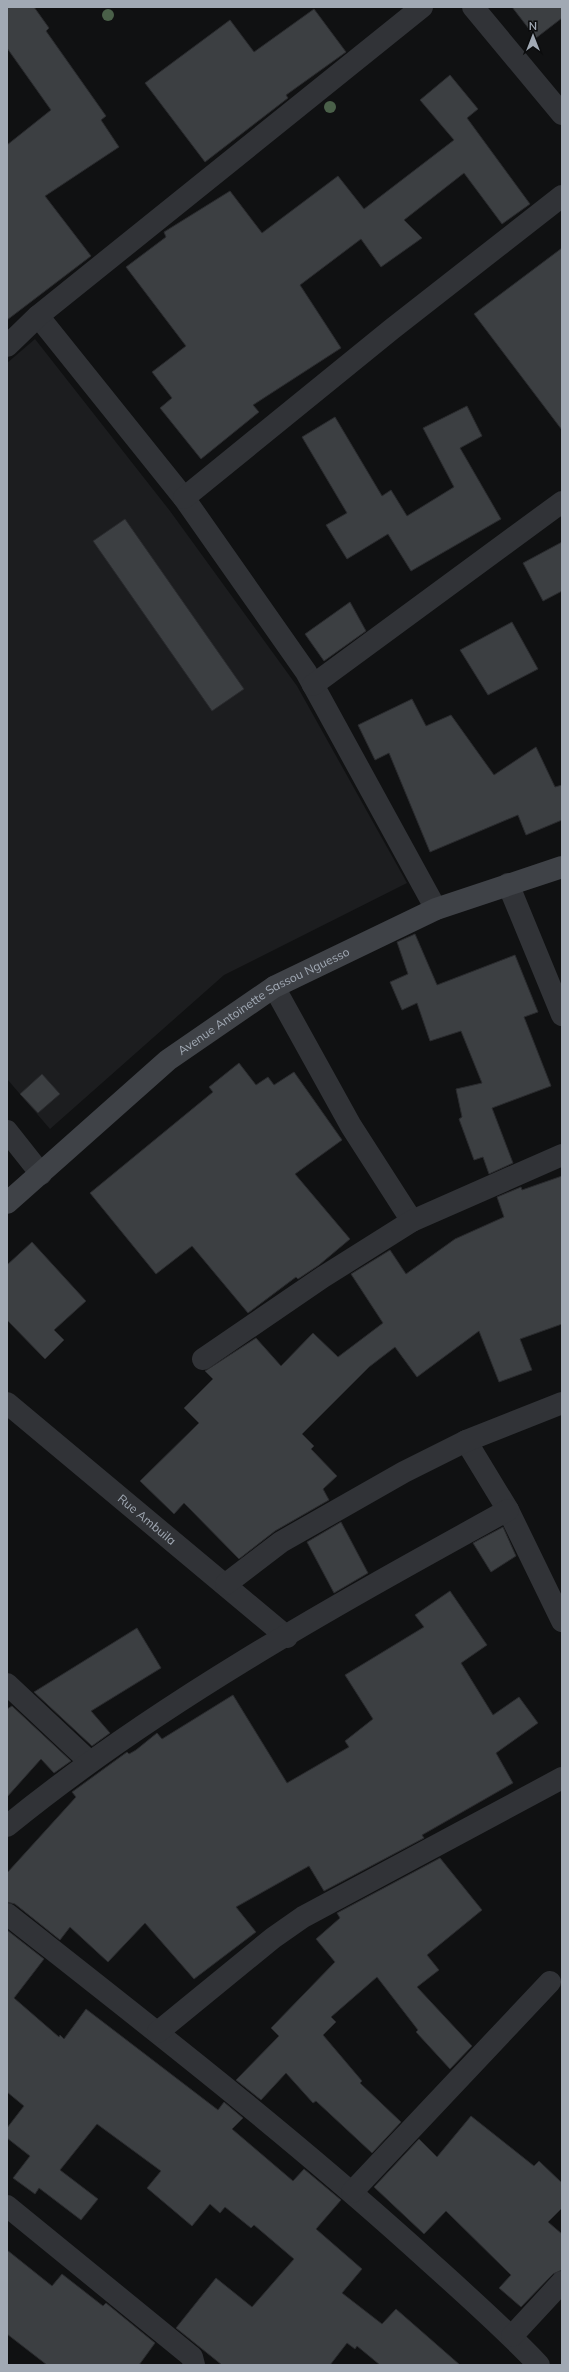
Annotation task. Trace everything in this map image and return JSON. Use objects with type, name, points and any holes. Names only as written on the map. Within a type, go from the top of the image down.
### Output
[{"type":"street","points":[[473,7],[562,114]]},
{"type":"street","points":[[7,346],[38,316],[411,10]]},
{"type":"street","points":[[184,498],[392,329],[562,196]]},
{"type":"street","points":[[38,316],[184,498],[313,685],[436,909]]},
{"type":"street","points":[[313,685],[562,502]]},
{"type":"street","name":"Avenue Antoinette Sassou Nguesso","points":[[7,1203],[168,1060],[274,987],[436,909],[562,867]]},
{"type":"street","points":[[508,884],[562,1015]]},
{"type":"street","points":[[274,987],[351,1126],[412,1221]]},
{"type":"street","points":[[7,1131],[41,1174]]},
{"type":"street","points":[[203,1359],[323,1277],[412,1221],[562,1156]]},
{"type":"street","name":"Rue Ambuila","points":[[7,1403],[226,1584],[287,1637]]},
{"type":"street","points":[[226,1584],[281,1542],[404,1472],[466,1441],[562,1403]]},
{"type":"street","points":[[466,1441],[508,1510],[562,1621]]},
{"type":"street","points":[[7,1826],[90,1762],[145,1724],[344,1601],[508,1510]]},
{"type":"street","points":[[7,1684],[90,1762]]},
{"type":"street","points":[[158,2032],[273,1938],[303,1917],[562,1778]]},
{"type":"street","points":[[7,1914],[158,2032],[352,2192],[512,2336],[539,2365]]},
{"type":"street","points":[[352,2192],[550,1982]]},
{"type":"street","points":[[7,2206],[192,2357],[194,2365]]},
{"type":"street","points":[[512,2336],[562,2282]]},
{"type":"shaded area","points":[[35,339],[170,511],[297,686],[407,883],[224,975],[50,1129],[7,1079],[7,363]]},
{"type":"building","points":[[7,7],[34,7],[49,28],[46,31],[106,116],[101,120],[119,147],[45,196],[91,256],[7,320],[7,145],[51,110],[7,48]]},
{"type":"building","points":[[512,7],[562,7],[562,18],[536,38]]},
{"type":"building","points":[[314,9],[346,52],[286,95],[288,98],[205,162],[145,83],[230,20],[254,52]]},
{"type":"building","points":[[450,75],[478,109],[467,118],[530,204],[502,224],[464,173],[404,220],[422,238],[381,267],[361,239],[300,285],[341,348],[253,405],[259,412],[201,459],[160,408],[172,398],[152,372],[186,346],[126,267],[166,237],[164,232],[230,191],[262,233],[338,176],[364,209],[454,140],[420,100]]},
{"type":"building","points":[[562,248],[562,430],[474,314]]},
{"type":"building","points":[[467,406],[482,436],[460,448],[501,519],[411,571],[388,534],[347,559],[326,525],[347,513],[302,437],[335,417],[382,496],[391,490],[407,516],[454,487],[423,428]]},
{"type":"building","points":[[125,519],[244,689],[212,711],[93,541]]},
{"type":"building","points":[[562,542],[562,591],[543,601],[523,563]]},
{"type":"building","points":[[350,602],[366,631],[324,661],[305,634]]},
{"type":"building","points":[[512,622],[538,669],[488,695],[460,650]]},
{"type":"building","points":[[412,699],[426,726],[451,715],[494,775],[536,747],[555,787],[562,785],[562,820],[526,835],[518,815],[430,852],[389,753],[375,760],[358,725]]},
{"type":"building","points":[[415,934],[437,985],[515,955],[538,1012],[524,1017],[551,1086],[492,1108],[513,1163],[489,1174],[483,1157],[474,1160],[459,1119],[462,1117],[456,1089],[482,1083],[461,1031],[430,1041],[417,1003],[402,1010],[390,982],[408,974],[397,942]]},
{"type":"building","points":[[239,1063],[256,1085],[268,1077],[274,1085],[294,1072],[342,1140],[295,1174],[350,1239],[319,1265],[298,1279],[296,1277],[248,1313],[192,1246],[156,1274],[90,1193],[213,1092],[209,1087]]},
{"type":"building","points":[[42,1074],[60,1094],[38,1113],[20,1094]]},
{"type":"building","points":[[562,1176],[562,1324],[520,1339],[532,1370],[499,1382],[479,1331],[417,1377],[395,1347],[369,1367],[302,1434],[314,1446],[311,1449],[337,1476],[323,1489],[329,1500],[275,1531],[239,1559],[184,1503],[174,1514],[140,1481],[199,1423],[184,1408],[213,1379],[205,1371],[256,1338],[281,1366],[313,1333],[338,1357],[383,1323],[351,1274],[390,1250],[406,1274],[455,1239],[504,1217],[497,1197],[521,1187],[522,1190]]},
{"type":"building","points":[[32,1242],[86,1301],[54,1330],[64,1340],[45,1359],[7,1320],[7,1265]]},
{"type":"building","points":[[341,1522],[368,1573],[334,1593],[307,1542]]},
{"type":"building","points":[[503,1527],[516,1556],[491,1572],[473,1543]]},
{"type":"building","points":[[450,1591],[487,1645],[461,1663],[493,1715],[519,1697],[538,1723],[496,1753],[513,1783],[422,1835],[424,1838],[324,1891],[309,1866],[236,1907],[256,1932],[194,1979],[145,1923],[108,1962],[70,1927],[60,1940],[15,1904],[7,1902],[7,1873],[76,1797],[72,1792],[127,1752],[129,1754],[136,1750],[157,1733],[162,1739],[233,1695],[287,1783],[349,1747],[345,1741],[373,1719],[345,1675],[424,1627],[415,1615]]},
{"type":"building","points":[[137,1628],[161,1668],[91,1711],[110,1733],[92,1746],[34,1692]]},
{"type":"building","points":[[12,1706],[71,1761],[54,1773],[41,1759],[7,1797],[7,1709]]},
{"type":"building","points":[[440,1858],[482,1910],[427,1955],[439,1970],[417,1987],[472,2046],[450,2069],[416,2032],[418,2030],[377,1977],[331,2017],[336,2022],[323,2035],[362,2081],[360,2083],[401,2122],[372,2153],[316,2101],[313,2103],[286,2073],[261,2100],[236,2080],[279,2036],[271,2028],[335,1962],[316,1939],[340,1918],[337,1913]]},
{"type":"building","points":[[7,1930],[44,1959],[14,1998],[59,2037],[60,2035],[64,2039],[86,2009],[218,2110],[224,2102],[243,2118],[232,2129],[293,2181],[304,2169],[341,2200],[316,2229],[362,2269],[342,2293],[382,2324],[396,2309],[460,2365],[380,2365],[357,2346],[355,2349],[347,2343],[330,2365],[222,2365],[176,2328],[216,2278],[252,2307],[294,2259],[254,2225],[251,2228],[225,2207],[220,2213],[210,2204],[192,2226],[147,2188],[161,2171],[97,2124],[60,2170],[98,2199],[81,2220],[39,2188],[35,2194],[13,2178],[30,2156],[7,2138],[7,2128],[24,2106],[7,2092]]},
{"type":"building","points":[[471,2116],[534,2166],[539,2161],[562,2183],[562,2208],[548,2222],[562,2234],[562,2270],[553,2274],[521,2307],[499,2288],[511,2275],[446,2211],[424,2234],[374,2187],[419,2139],[437,2157]]},
{"type":"building","points":[[7,2250],[52,2286],[62,2274],[103,2306],[106,2303],[155,2343],[139,2365],[47,2365],[7,2334]]}]
